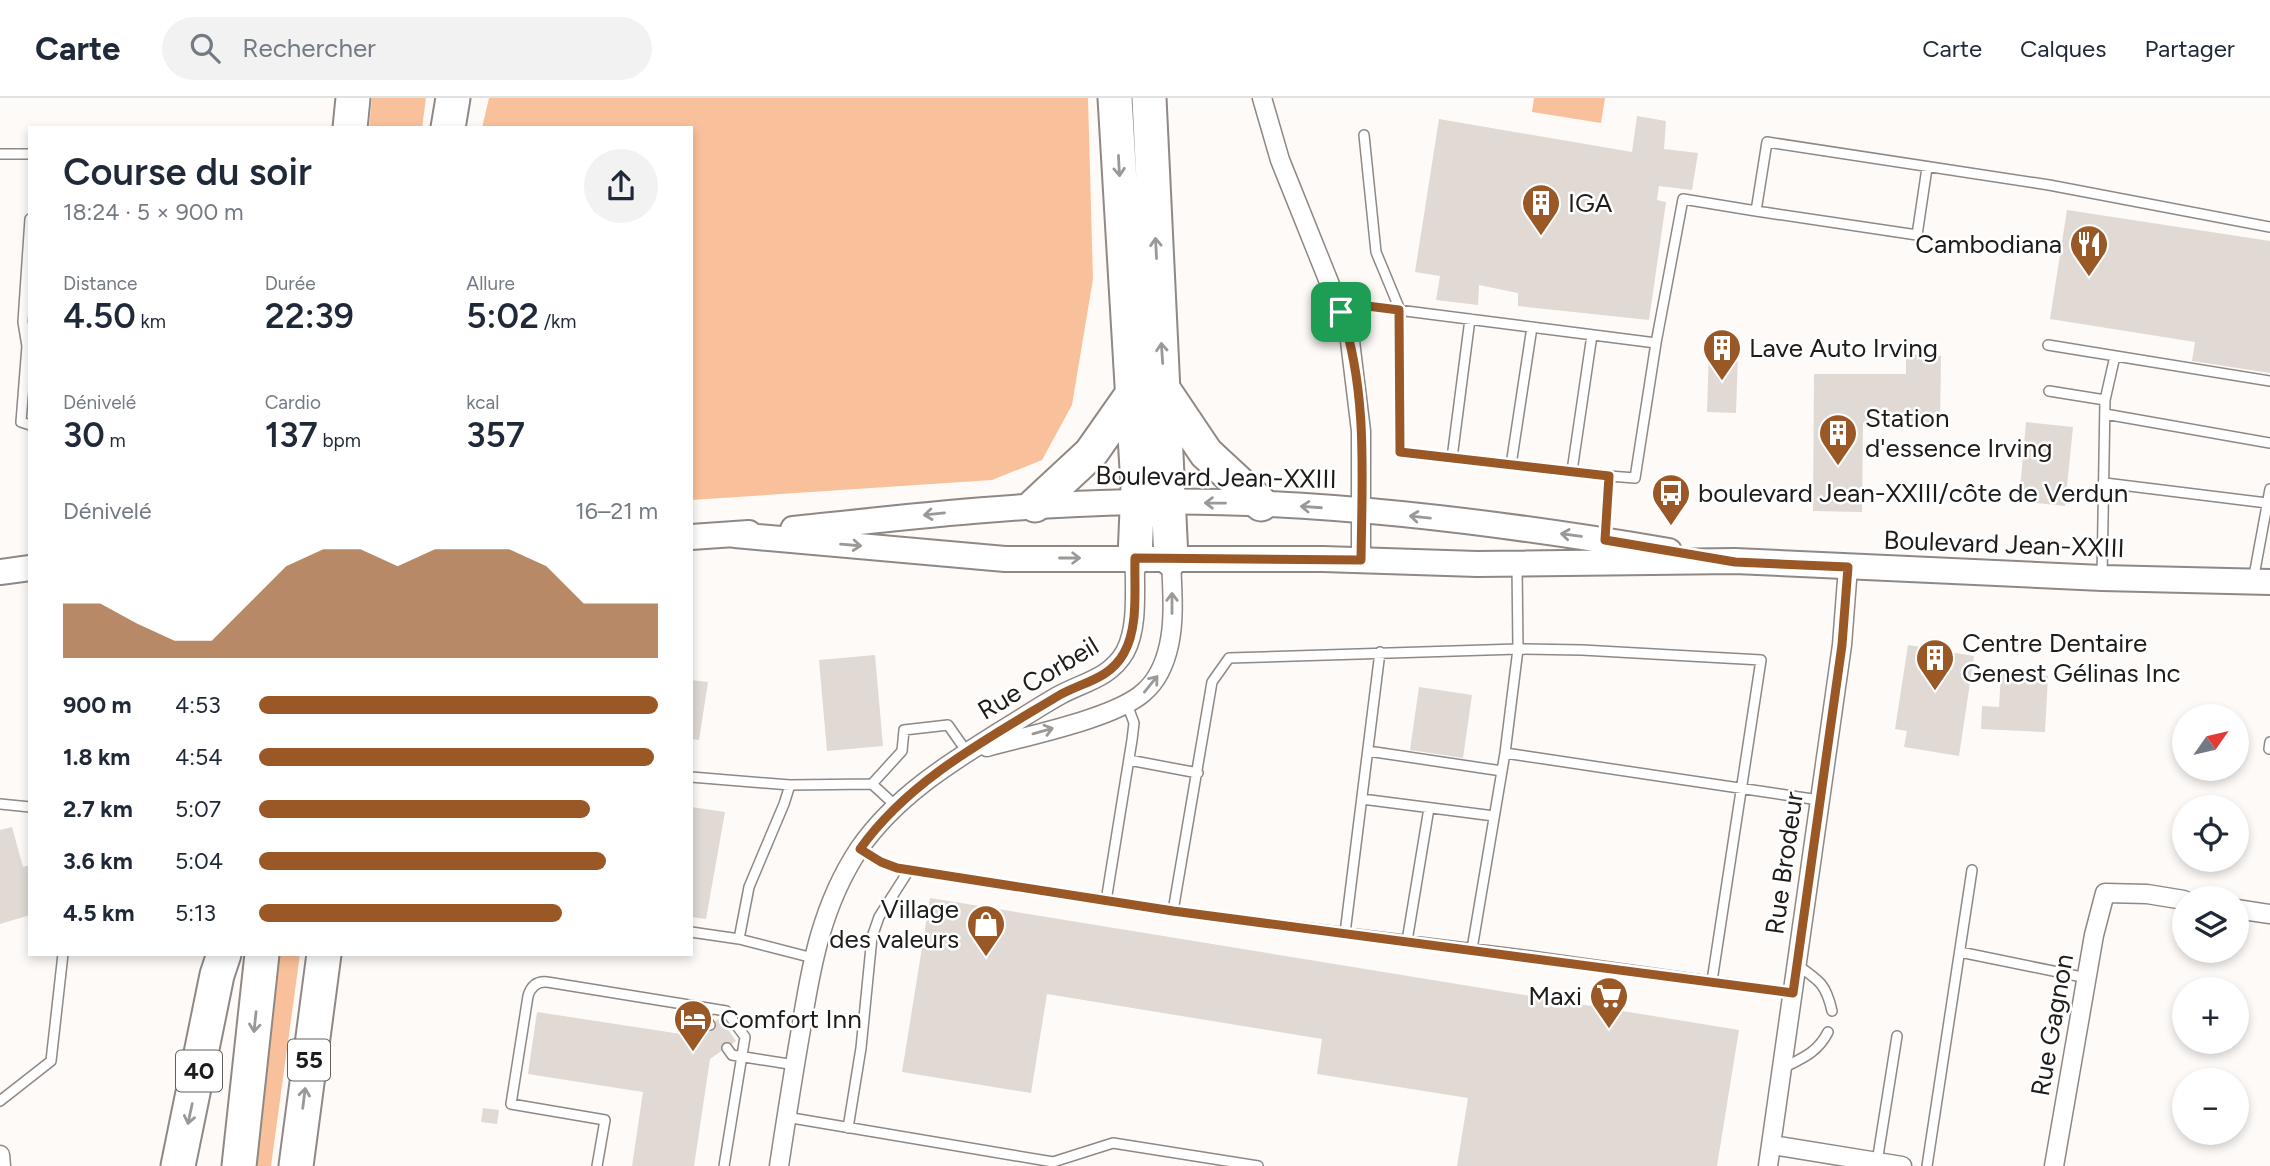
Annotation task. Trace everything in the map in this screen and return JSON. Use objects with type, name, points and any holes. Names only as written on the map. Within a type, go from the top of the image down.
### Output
[{"type":"highway","points":[[350,126],[353,98]]},
{"type":"highway","points":[[448,126],[453,98]]},
{"type":"highway","points":[[1115,98],[1132,396],[1153,502],[1171,559]]},
{"type":"highway","points":[[1135,558],[1153,502],[1164,390],[1149,98]]},
{"type":"highway","points":[[1164,390],[1206,453],[1261,504]]},
{"type":"highway","points":[[1035,505],[1091,453],[1132,396]]},
{"type":"highway","name":"40","points":[[178,1166],[223,956]]},
{"type":"highway","name":"55","points":[[239,1166],[262,956]]},
{"type":"highway","name":"55","points":[[296,1166],[324,956]]},
{"type":"street","points":[[1262,98],[1290,189],[1341,312],[1352,349],[1361,431],[1361,560]]},
{"type":"street","name":"Boulevard Jean-XXIII","points":[[693,537],[1035,505],[1153,502],[1261,504],[1478,523],[1604,551],[1735,562],[2261,582]]},
{"type":"street","name":"Boulevard Jean-XXIII","points":[[734,535],[1005,559],[1517,563],[1604,551]]},
{"type":"street","name":"Rue Corbeil","points":[[779,1166],[813,958],[830,904],[860,849],[872,831],[922,783],[1062,694],[1101,677],[1120,660],[1129,644],[1132,627],[1135,558]]},
{"type":"street","name":"Rue Corbeil","points":[[967,752],[1090,718],[1127,704],[1141,695],[1155,680],[1167,655],[1172,618],[1171,559]]},
{"type":"street","points":[[0,563],[28,566]]},
{"type":"street","points":[[0,572],[28,566]]},
{"type":"street","name":"Rue Brodeur","points":[[1768,1166],[1842,645],[1848,567]]},
{"type":"street","name":"Rue Gagnon","points":[[2054,1166],[2105,893],[2147,894],[2172,898]]},
{"type":"street","points":[[2249,910],[2270,914]]},
{"type":"street","points":[[1772,1145],[1902,1166]]},
{"type":"street","points":[[0,1154],[1,1166]]},
{"type":"lane","points":[[1364,135],[1376,253],[1399,310],[1400,452],[1635,478],[1682,199],[1917,235],[1927,168]]},
{"type":"lane","points":[[1756,211],[1767,142],[2049,185],[2270,227]]},
{"type":"lane","points":[[0,154],[28,154]]},
{"type":"lane","points":[[28,248],[23,322],[27,346],[20,422],[28,424]]},
{"type":"lane","points":[[1341,312],[1359,305],[1656,343]]},
{"type":"lane","points":[[1452,458],[1471,319]]},
{"type":"lane","points":[[1511,465],[1532,327]]},
{"type":"lane","points":[[1572,471],[1592,335]]},
{"type":"lane","points":[[2048,345],[2270,381]]},
{"type":"lane","points":[[2102,578],[2105,400],[2115,356]]},
{"type":"lane","points":[[2049,391],[2105,400]]},
{"type":"lane","points":[[2105,414],[2270,443]]},
{"type":"lane","points":[[1604,551],[1609,476]]},
{"type":"lane","points":[[2105,483],[2267,503]]},
{"type":"lane","points":[[2261,582],[2270,489]]},
{"type":"lane","points":[[1472,949],[1505,753],[1518,649],[1517,563]]},
{"type":"lane","points":[[1173,911],[1212,682],[1229,658],[1518,649],[1761,660],[1712,981]]},
{"type":"lane","points":[[1345,933],[1380,652]]},
{"type":"lane","points":[[1106,901],[1134,723],[1127,704]]},
{"type":"lane","points":[[872,784],[902,751],[904,730],[948,725],[967,752]]},
{"type":"lane","points":[[1368,751],[1502,771]]},
{"type":"lane","points":[[1505,753],[1819,800]]},
{"type":"lane","points":[[1129,760],[1198,773]]},
{"type":"lane","points":[[693,777],[790,785],[872,784],[896,806]]},
{"type":"lane","points":[[739,939],[749,887],[785,804],[790,785]]},
{"type":"lane","points":[[1362,799],[1494,816]]},
{"type":"lane","points":[[0,804],[28,807]]},
{"type":"lane","points":[[1407,941],[1429,808]]},
{"type":"lane","points":[[860,849],[884,864],[909,870],[1106,901],[1793,993]]},
{"type":"lane","points":[[848,1128],[864,1024],[873,937],[879,917],[909,870]]},
{"type":"lane","points":[[1927,1166],[1972,870]]},
{"type":"lane","points":[[693,932],[739,939],[813,958]]},
{"type":"lane","points":[[1960,952],[2087,978]]},
{"type":"lane","points":[[0,1101],[51,1061],[63,956]]},
{"type":"lane","points":[[1797,965],[1821,982],[1828,994],[1832,1011]]},
{"type":"lane","points":[[597,1166],[604,1120],[511,1104],[528,996],[532,988],[539,983],[547,982],[726,1011],[745,1037],[724,1166]]},
{"type":"lane","points":[[708,1008],[706,1019],[710,1025]]},
{"type":"lane","points":[[1783,1068],[1813,1053],[1822,1045],[1829,1032]]},
{"type":"lane","points":[[1877,1162],[1897,1036]]},
{"type":"lane","points":[[727,1048],[733,1055],[795,1065]]},
{"type":"lane","points":[[786,1117],[1053,1161],[1113,1143],[1258,1166]]},
{"type":"shaded area","points":[[372,98],[426,98],[422,126],[369,126]]},
{"type":"shaded area","points":[[489,98],[1088,98],[1093,279],[1072,405],[1042,460],[992,480],[693,500],[693,126],[482,126]]},
{"type":"shaded area","points":[[1534,98],[1605,98],[1601,123],[1532,112]]},
{"type":"shaded area","points":[[280,956],[300,956],[271,1166],[256,1166]]},
{"type":"building","name":"IGA","points":[[1637,116],[1666,121],[1664,149],[1698,153],[1692,190],[1659,186],[1657,200],[1666,202],[1649,320],[1518,306],[1518,293],[1479,285],[1478,305],[1436,300],[1440,276],[1415,272],[1439,119],[1632,152]]},
{"type":"building","points":[[2067,210],[2270,241],[2270,373],[2192,361],[2195,342],[2050,319]]},
{"type":"building","name":"Lave Auto Irving","points":[[1709,351],[1738,352],[1736,413],[1707,412]]},
{"type":"building","points":[[1906,354],[1941,356],[1940,423],[1863,423],[1862,512],[1813,511],[1814,374],[1906,374]]},
{"type":"building","points":[[2026,422],[2073,427],[2065,506],[2019,501]]},
{"type":"building","name":"Centre Dentaire Genest Gélinas Inc","points":[[1908,645],[1974,656],[1959,756],[1904,747],[1907,731],[1895,729]]},
{"type":"building","points":[[875,655],[883,746],[827,751],[819,660]]},
{"type":"building","points":[[2001,673],[2048,676],[2045,732],[1981,729],[1982,706],[1999,707]]},
{"type":"building","points":[[693,680],[708,682],[699,740],[693,739]]},
{"type":"building","points":[[1419,687],[1472,695],[1463,758],[1410,750]]},
{"type":"building","points":[[693,807],[725,812],[706,919],[693,917]]},
{"type":"building","points":[[12,827],[23,867],[28,866],[28,916],[0,924],[0,830]]},
{"type":"building","points":[[930,898],[1739,1030],[1717,1166],[1457,1166],[1468,1098],[1317,1074],[1322,1039],[1047,994],[1031,1093],[902,1072]]},
{"type":"building","points":[[537,1012],[694,1036],[720,1018],[736,1041],[710,1059],[694,1166],[632,1166],[643,1092],[528,1074]]},
{"type":"building","points":[[483,1108],[499,1110],[497,1124],[481,1122]]},
{"type":"place","name":"IGA","points":[[1541,237]]},
{"type":"place","name":"Cambodiana","points":[[2089,278]]},
{"type":"place","name":"Lave Auto Irving","points":[[1722,382]]},
{"type":"place","name":"Station d'essence Irving","points":[[1838,467]]},
{"type":"place","name":"boulevard Jean-XXIII/côte de Verdun","points":[[1671,527]]},
{"type":"place","name":"Centre Dentaire Genest Gélinas Inc","points":[[1935,692]]},
{"type":"place","name":"Village des valeurs","points":[[986,958]]},
{"type":"place","name":"Maxi","points":[[1609,1030]]},
{"type":"place","name":"Comfort Inn","points":[[693,1053]]},
{"type":"route","points":[[1359,305],[1399,310],[1400,452],[1609,476],[1605,540],[1735,562],[1848,567],[1842,645],[1793,993],[1106,901],[897,868],[872,858],[860,849],[872,831],[896,806],[939,771],[1062,694],[1101,677],[1114,667],[1125,652],[1131,636],[1135,558],[1361,560],[1360,411],[1352,349],[1341,312],[1359,305]]}]
